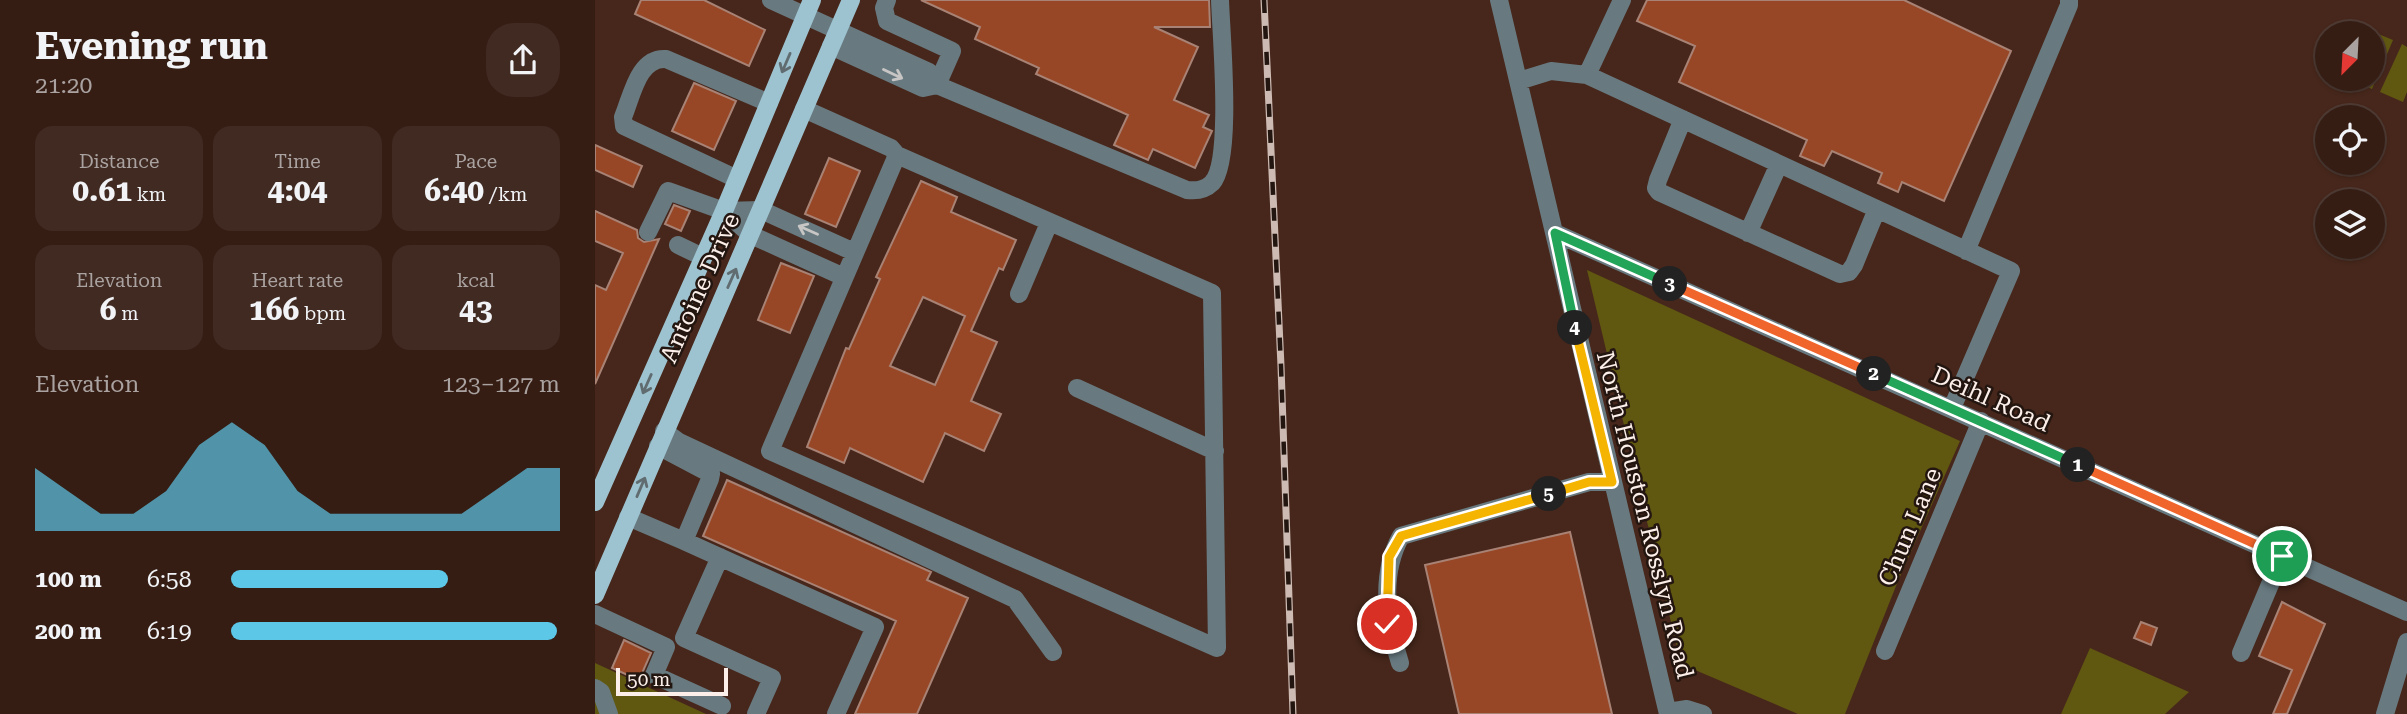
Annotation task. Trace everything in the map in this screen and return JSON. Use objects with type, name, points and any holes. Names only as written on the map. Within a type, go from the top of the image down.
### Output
[{"type":"main road","name":"Antoine Drive","points":[[595,595],[851,0]]},
{"type":"main road","name":"Antoine Drive","points":[[595,502],[724,211],[809,8]]},
{"type":"street","points":[[771,0],[809,8],[835,38],[923,88],[937,85],[1187,190],[1198,191],[1211,185],[1218,173],[1223,145],[1220,0]]},
{"type":"street","points":[[887,0],[884,8],[887,21],[952,51],[937,85]]},
{"type":"street","name":"North Houston Rosslyn Road","points":[[1499,0],[1668,713]]},
{"type":"street","points":[[1587,75],[1622,0]]},
{"type":"street","points":[[1966,251],[2070,5],[2069,0]]},
{"type":"street","points":[[737,178],[624,126],[623,117],[645,65],[656,58],[666,59],[769,103]]},
{"type":"street","points":[[1518,82],[1551,71],[1587,75],[2011,271],[1952,408]]},
{"type":"street","points":[[804,109],[891,148],[897,155],[1212,292],[1217,648],[770,451],[897,155]]},
{"type":"street","points":[[1683,119],[1656,188],[1659,192],[1840,274],[1849,272],[1854,265],[1877,209]]},
{"type":"street","points":[[1748,233],[1779,164]]},
{"type":"street","points":[[648,232],[667,191],[724,211],[761,210],[855,251]]},
{"type":"street","points":[[724,211],[751,235],[844,277]]},
{"type":"street","points":[[1019,294],[1049,223]]},
{"type":"street","name":"Deihl Road","points":[[1555,233],[2407,612]]},
{"type":"street","points":[[678,245],[703,257]]},
{"type":"street","points":[[1077,388],[1215,451]]},
{"type":"street","name":"Chun Lane","points":[[1885,651],[1981,421]]},
{"type":"street","points":[[661,439],[711,474],[684,541]]},
{"type":"street","points":[[661,439],[1016,599],[1053,652]]},
{"type":"street","points":[[1400,663],[1387,624],[1389,557],[1401,536],[1589,482],[1612,482]]},
{"type":"street","points":[[628,517],[875,627],[836,714]]},
{"type":"street","points":[[2241,653],[2282,556]]},
{"type":"street","points":[[720,557],[684,638],[772,678],[756,714]]},
{"type":"street","points":[[595,614],[666,647],[654,675],[722,706]]},
{"type":"street","points":[[2385,714],[2407,642]]},
{"type":"street","points":[[595,688],[601,692],[609,714]]},
{"type":"street","points":[[1668,713],[1687,709],[1703,714]]},
{"type":"shaded area","points":[[2385,37],[2393,40],[2385,59]]},
{"type":"shaded area","points":[[2402,44],[2407,47],[2407,92],[2403,102],[2380,92],[2385,91],[2385,81]]},
{"type":"shaded area","points":[[1587,270],[1960,441],[1898,581],[1845,714],[1798,714],[1681,664]]},
{"type":"shaded area","points":[[2090,648],[2189,692],[2165,714],[2061,714]]},
{"type":"shaded area","points":[[595,663],[706,714],[595,714]]},
{"type":"building","points":[[641,0],[704,0],[765,30],[749,66],[635,14]]},
{"type":"building","points":[[921,0],[1209,0],[1210,27],[1154,27],[1198,47],[1174,100],[1209,115],[1203,127],[1212,131],[1195,168],[1153,149],[1148,160],[1114,145],[1128,115],[1036,74],[1039,68],[975,39],[980,27]]},
{"type":"building","points":[[1647,0],[1904,0],[2011,51],[1944,201],[1902,182],[1898,192],[1878,183],[1882,173],[1832,151],[1824,166],[1800,156],[1807,140],[1679,82],[1695,46],[1637,21]]},
{"type":"building","points":[[694,83],[736,101],[714,150],[672,131]]},
{"type":"building","points":[[595,145],[642,166],[633,187],[595,170]]},
{"type":"building","points":[[829,158],[860,171],[836,227],[805,214]]},
{"type":"building","points":[[921,181],[957,197],[951,212],[1016,240],[1003,270],[999,268],[971,331],[997,342],[971,401],[1001,414],[984,451],[945,433],[923,482],[850,448],[844,463],[807,447],[846,348],[849,349],[880,279],[876,277]],"holes":[[[923,297],[965,316],[935,385],[890,366]]]},
{"type":"building","points":[[674,205],[690,211],[681,231],[665,224]]},
{"type":"building","points":[[595,211],[637,230],[638,238],[644,242],[659,239],[595,384],[595,285],[606,290],[623,253],[595,241]]},
{"type":"building","points":[[781,263],[814,276],[790,333],[758,320]]},
{"type":"building","points":[[727,480],[931,572],[927,580],[968,598],[917,714],[855,714],[896,621],[703,536]]},
{"type":"building","points":[[1570,532],[1612,714],[1459,714],[1425,565]]},
{"type":"building","points":[[2282,602],[2325,624],[2287,714],[2273,714],[2292,670],[2259,656]]},
{"type":"building","points":[[2141,622],[2157,628],[2151,645],[2134,638]]},
{"type":"building","points":[[624,640],[651,653],[643,671],[643,682],[612,668]]},
{"type":"railway","points":[[1264,0],[1281,366],[1293,714]]},
{"type":"route","points":[[1387,624],[1389,557],[1401,536],[1589,482],[1612,482],[1555,233],[2282,556]]}]
